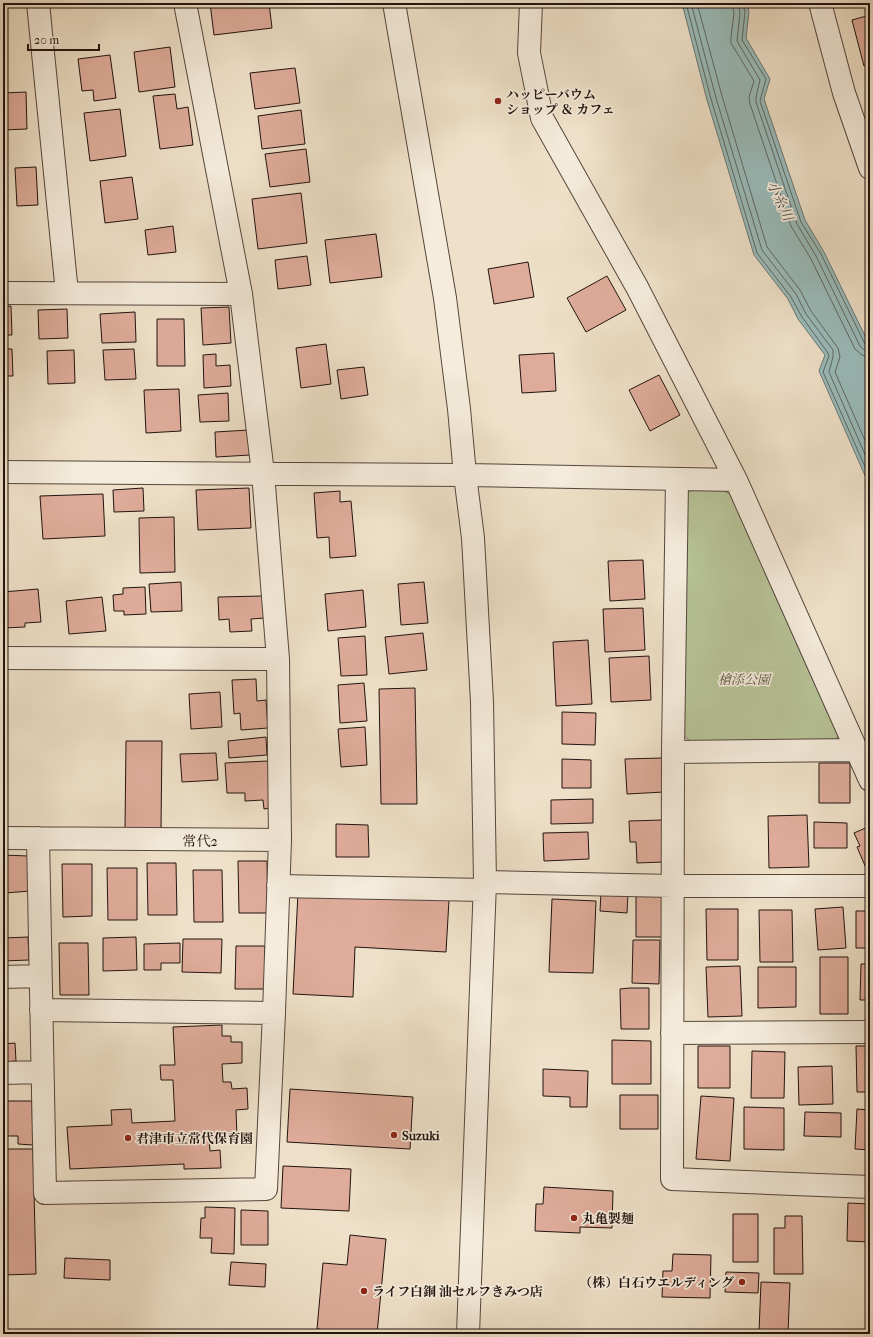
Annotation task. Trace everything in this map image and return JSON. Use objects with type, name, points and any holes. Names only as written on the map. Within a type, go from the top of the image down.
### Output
[{"type":"street","points":[[38,3],[67,293]]},
{"type":"street","points":[[38,838],[45,1192],[266,1189],[280,840],[278,659],[263,474],[241,294],[185,3]]},
{"type":"street","points":[[394,3],[445,298],[460,409],[465,475],[473,538],[482,702],[485,886],[468,1334]]},
{"type":"street","points":[[531,3],[529,52],[542,118],[636,287],[736,480],[870,780]]},
{"type":"street","points":[[820,3],[844,93],[870,168]]},
{"type":"street","points":[[3,293],[241,294]]},
{"type":"street","points":[[3,472],[465,475],[736,480]]},
{"type":"street","points":[[677,480],[673,752],[672,1179],[870,1187]]},
{"type":"street","points":[[3,658],[278,659]]},
{"type":"street","points":[[673,752],[857,750]]},
{"type":"street","points":[[3,838],[280,840]]},
{"type":"street","points":[[278,886],[870,886]]},
{"type":"street","points":[[3,977],[40,976]]},
{"type":"street","points":[[41,1010],[274,1013]]},
{"type":"street","points":[[672,1033],[870,1032]]},
{"type":"street","points":[[3,1073],[42,1072]]},
{"type":"green space","name":"槍添公園","points":[[720,488],[730,494],[838,736],[834,743],[691,742],[682,734],[682,498],[688,491]]},
{"type":"water","name":"小糸川","points":[[682,3],[747,3],[749,12],[746,38],[770,79],[764,99],[805,220],[824,252],[870,346],[870,487],[819,371],[825,355],[798,319],[788,299],[754,255],[707,100]]},
{"type":"building","points":[[210,3],[269,3],[272,28],[214,35]]},
{"type":"building","points":[[870,15],[870,64],[864,66],[852,20]]},
{"type":"building","points":[[170,47],[175,87],[139,92],[134,52]]},
{"type":"building","points":[[110,55],[116,98],[94,101],[93,90],[82,91],[78,59]]},
{"type":"building","points":[[295,68],[300,103],[255,109],[250,73]]},
{"type":"building","points":[[26,92],[27,129],[3,130],[3,93]]},
{"type":"building","points":[[175,94],[177,109],[188,107],[193,145],[160,149],[153,96]]},
{"type":"building","points":[[120,109],[126,156],[90,161],[84,113]]},
{"type":"building","points":[[301,110],[305,144],[262,149],[258,116]]},
{"type":"building","points":[[306,149],[310,182],[270,187],[265,154]]},
{"type":"building","points":[[36,167],[38,205],[17,206],[15,168]]},
{"type":"building","points":[[132,177],[138,219],[105,223],[100,181]]},
{"type":"building","points":[[301,193],[307,243],[258,249],[252,199]]},
{"type":"building","points":[[173,226],[176,252],[148,255],[145,230]]},
{"type":"building","points":[[376,234],[382,277],[330,283],[325,240]]},
{"type":"building","points":[[307,256],[311,285],[278,289],[275,260]]},
{"type":"building","points":[[528,262],[534,297],[494,304],[488,269]]},
{"type":"building","points":[[607,276],[626,310],[586,332],[567,298]]},
{"type":"building","points":[[11,306],[12,335],[3,335],[3,307]]},
{"type":"building","points":[[229,307],[231,343],[203,345],[201,308]]},
{"type":"building","points":[[67,309],[68,338],[39,339],[38,310]]},
{"type":"building","points":[[135,312],[136,342],[102,343],[100,314]]},
{"type":"building","points":[[157,319],[184,319],[185,366],[157,366]]},
{"type":"building","points":[[326,344],[331,384],[301,388],[296,348]]},
{"type":"building","points":[[3,349],[12,349],[13,376],[3,376]]},
{"type":"building","points":[[134,349],[136,379],[105,380],[103,350]]},
{"type":"building","points":[[74,350],[75,383],[48,384],[47,351]]},
{"type":"building","points":[[554,353],[556,391],[522,393],[519,355]]},
{"type":"building","points":[[216,354],[216,366],[230,365],[231,386],[204,388],[203,355]]},
{"type":"building","points":[[364,367],[368,395],[341,399],[337,370]]},
{"type":"building","points":[[659,375],[680,415],[650,431],[629,390]]},
{"type":"building","points":[[179,389],[181,431],[146,433],[144,390]]},
{"type":"building","points":[[228,393],[229,421],[200,422],[198,395]]},
{"type":"building","points":[[249,430],[250,455],[216,457],[215,432]]},
{"type":"building","points":[[143,488],[144,511],[114,512],[113,490]]},
{"type":"building","points":[[249,488],[251,528],[198,530],[196,490]]},
{"type":"building","points":[[340,491],[340,502],[351,501],[356,556],[330,558],[329,537],[317,538],[314,493]]},
{"type":"building","points":[[103,494],[105,536],[43,539],[40,496]]},
{"type":"building","points":[[174,517],[175,572],[140,573],[139,518]]},
{"type":"building","points":[[643,560],[645,599],[610,601],[608,561]]},
{"type":"building","points":[[181,582],[182,611],[151,612],[149,584]]},
{"type":"building","points":[[424,582],[428,623],[401,625],[398,584]]},
{"type":"building","points":[[145,587],[146,614],[124,615],[124,611],[114,611],[113,595],[123,594],[123,588]]},
{"type":"building","points":[[38,589],[41,622],[25,623],[25,627],[3,628],[3,592]]},
{"type":"building","points":[[363,590],[366,627],[328,631],[325,594]]},
{"type":"building","points":[[263,596],[265,618],[251,619],[252,631],[230,632],[229,619],[219,620],[218,597]]},
{"type":"building","points":[[102,597],[106,631],[69,634],[66,601]]},
{"type":"building","points":[[643,608],[645,650],[605,652],[603,609]]},
{"type":"building","points":[[423,633],[427,670],[389,674],[385,637]]},
{"type":"building","points":[[365,636],[367,675],[341,676],[338,638]]},
{"type":"building","points":[[588,640],[592,704],[556,706],[553,642]]},
{"type":"building","points":[[649,656],[651,700],[611,702],[609,658]]},
{"type":"building","points":[[256,679],[257,701],[266,700],[268,728],[241,730],[240,713],[234,714],[232,680]]},
{"type":"building","points":[[364,683],[367,721],[340,723],[338,685]]},
{"type":"building","points":[[415,688],[417,804],[381,804],[379,689]]},
{"type":"building","points":[[220,692],[222,727],[191,729],[189,694]]},
{"type":"building","points":[[562,712],[596,713],[595,745],[562,744]]},
{"type":"building","points":[[365,727],[367,765],[341,767],[338,729]]},
{"type":"building","points":[[266,737],[267,755],[229,758],[228,741]]},
{"type":"building","points":[[126,741],[162,741],[161,829],[125,828]]},
{"type":"building","points":[[216,753],[218,780],[182,782],[180,754]]},
{"type":"building","points":[[662,758],[664,792],[627,794],[625,759]]},
{"type":"building","points":[[562,759],[591,760],[591,788],[562,788]]},
{"type":"building","points":[[268,761],[270,808],[264,809],[263,800],[245,801],[245,793],[227,793],[225,763]]},
{"type":"building","points":[[819,763],[850,763],[850,803],[819,803]]},
{"type":"building","points":[[593,799],[593,823],[551,824],[551,800]]},
{"type":"building","points":[[807,815],[809,867],[769,868],[768,816]]},
{"type":"building","points":[[662,820],[663,862],[637,863],[636,842],[630,842],[629,821]]},
{"type":"building","points":[[814,822],[847,823],[847,848],[814,848]]},
{"type":"building","points":[[336,824],[368,825],[369,857],[336,857]]},
{"type":"building","points":[[870,826],[870,866],[866,868],[857,847],[860,846],[854,833]]},
{"type":"building","points":[[588,832],[589,859],[544,861],[543,833]]},
{"type":"building","points":[[3,855],[28,856],[30,891],[5,893]]},
{"type":"building","points":[[238,861],[267,861],[268,913],[239,913]]},
{"type":"building","points":[[147,863],[176,863],[177,915],[148,915]]},
{"type":"building","points":[[62,864],[92,864],[92,916],[63,917]]},
{"type":"building","points":[[107,868],[137,868],[137,920],[108,920]]},
{"type":"building","points":[[193,870],[222,870],[223,922],[194,922]]},
{"type":"building","points":[[298,892],[449,900],[446,952],[355,947],[353,997],[293,994]]},
{"type":"building","points":[[601,892],[628,893],[627,913],[600,911]]},
{"type":"building","points":[[636,894],[663,894],[662,937],[636,937]]},
{"type":"building","points":[[552,899],[596,901],[593,973],[549,972]]},
{"type":"building","points":[[843,907],[846,948],[818,950],[815,909]]},
{"type":"building","points":[[706,909],[738,909],[738,960],[707,960]]},
{"type":"building","points":[[759,910],[792,910],[793,962],[760,962]]},
{"type":"building","points":[[856,911],[870,911],[870,948],[856,948]]},
{"type":"building","points":[[28,937],[29,960],[3,961],[3,938]]},
{"type":"building","points":[[136,937],[137,970],[103,971],[103,938]]},
{"type":"building","points":[[183,939],[222,939],[221,973],[182,972]]},
{"type":"building","points":[[633,940],[660,940],[659,984],[632,983]]},
{"type":"building","points":[[59,943],[88,943],[89,995],[60,995]]},
{"type":"building","points":[[180,943],[180,963],[161,963],[161,970],[144,970],[144,944]]},
{"type":"building","points":[[236,946],[265,946],[265,989],[235,989]]},
{"type":"building","points":[[820,957],[848,957],[848,1014],[820,1014]]},
{"type":"building","points":[[861,964],[870,964],[870,1000],[860,1000]]},
{"type":"building","points":[[740,966],[742,1016],[708,1017],[706,967]]},
{"type":"building","points":[[758,967],[796,967],[796,1007],[758,1008]]},
{"type":"building","points":[[649,988],[649,1029],[621,1029],[620,989]]},
{"type":"building","points":[[222,1025],[222,1036],[231,1036],[231,1042],[242,1042],[242,1063],[222,1064],[223,1082],[231,1082],[232,1089],[247,1088],[248,1109],[236,1110],[237,1138],[209,1139],[210,1151],[220,1150],[221,1168],[184,1169],[184,1164],[70,1169],[67,1127],[112,1125],[111,1110],[131,1109],[132,1123],[175,1121],[173,1080],[161,1080],[160,1065],[175,1065],[173,1027]]},
{"type":"building","points":[[612,1040],[651,1041],[651,1084],[612,1084]]},
{"type":"building","points":[[15,1043],[16,1061],[3,1062],[3,1044]]},
{"type":"building","points":[[698,1046],[730,1046],[730,1088],[698,1088]]},
{"type":"building","points":[[856,1046],[870,1046],[870,1092],[857,1092]]},
{"type":"building","points":[[752,1051],[785,1052],[784,1098],[751,1098]]},
{"type":"building","points":[[832,1066],[833,1104],[799,1105],[798,1067]]},
{"type":"building","points":[[543,1069],[588,1071],[587,1107],[570,1107],[570,1097],[543,1096]]},
{"type":"building","points":[[290,1089],[413,1097],[410,1149],[287,1142]]},
{"type":"building","points":[[620,1095],[658,1095],[658,1129],[620,1129]]},
{"type":"building","points":[[701,1096],[734,1098],[730,1161],[696,1159]]},
{"type":"building","points":[[4,1101],[32,1101],[33,1145],[18,1144],[18,1136],[4,1136]]},
{"type":"building","points":[[744,1107],[784,1108],[784,1150],[744,1149]]},
{"type":"building","points":[[857,1109],[870,1110],[870,1150],[855,1149]]},
{"type":"building","points":[[805,1112],[841,1113],[841,1137],[804,1136]]},
{"type":"building","points":[[3,1149],[33,1149],[36,1274],[3,1275]]},
{"type":"building","points":[[283,1166],[351,1169],[349,1211],[281,1208]]},
{"type":"building","name":"丸亀製麺","points":[[544,1187],[613,1191],[612,1228],[580,1227],[580,1233],[535,1231],[536,1204],[543,1204]]},
{"type":"building","points":[[848,1203],[870,1204],[870,1242],[847,1241]]},
{"type":"building","points":[[205,1207],[235,1208],[234,1254],[211,1253],[212,1238],[200,1238],[201,1218],[205,1218]]},
{"type":"building","points":[[241,1210],[268,1211],[268,1245],[241,1245]]},
{"type":"building","points":[[733,1214],[758,1214],[758,1262],[733,1262]]},
{"type":"building","points":[[785,1216],[802,1216],[803,1274],[774,1274],[774,1228],[785,1228]]},
{"type":"building","points":[[350,1235],[386,1239],[377,1334],[362,1334],[317,1329],[323,1263],[347,1265]]},
{"type":"building","points":[[673,1254],[711,1255],[710,1298],[662,1297],[663,1271],[672,1271]]},
{"type":"building","points":[[65,1258],[110,1260],[110,1280],[64,1278]]},
{"type":"building","points":[[231,1262],[266,1264],[265,1287],[229,1285]]},
{"type":"building","name":"（株）白石ウエルディング","points":[[726,1272],[759,1273],[758,1293],[725,1292]]},
{"type":"building","points":[[761,1282],[790,1283],[788,1333],[759,1332]]},
{"type":"place","name":"ハッピーバウム ショップ ＆ カフェ","points":[[498,101]]},
{"type":"place","name":"Suzuki","points":[[394,1135]]},
{"type":"place","name":"君津市立常代保育園","points":[[128,1138]]},
{"type":"place","name":"丸亀製麺","points":[[574,1218]]},
{"type":"place","name":"（株）白石ウエルディング","points":[[742,1282]]},
{"type":"place","name":"ライフ白銅 油セルフきみつ店","points":[[364,1291]]},
{"type":"district","name":"常代2","points":[[200,841]]}]
